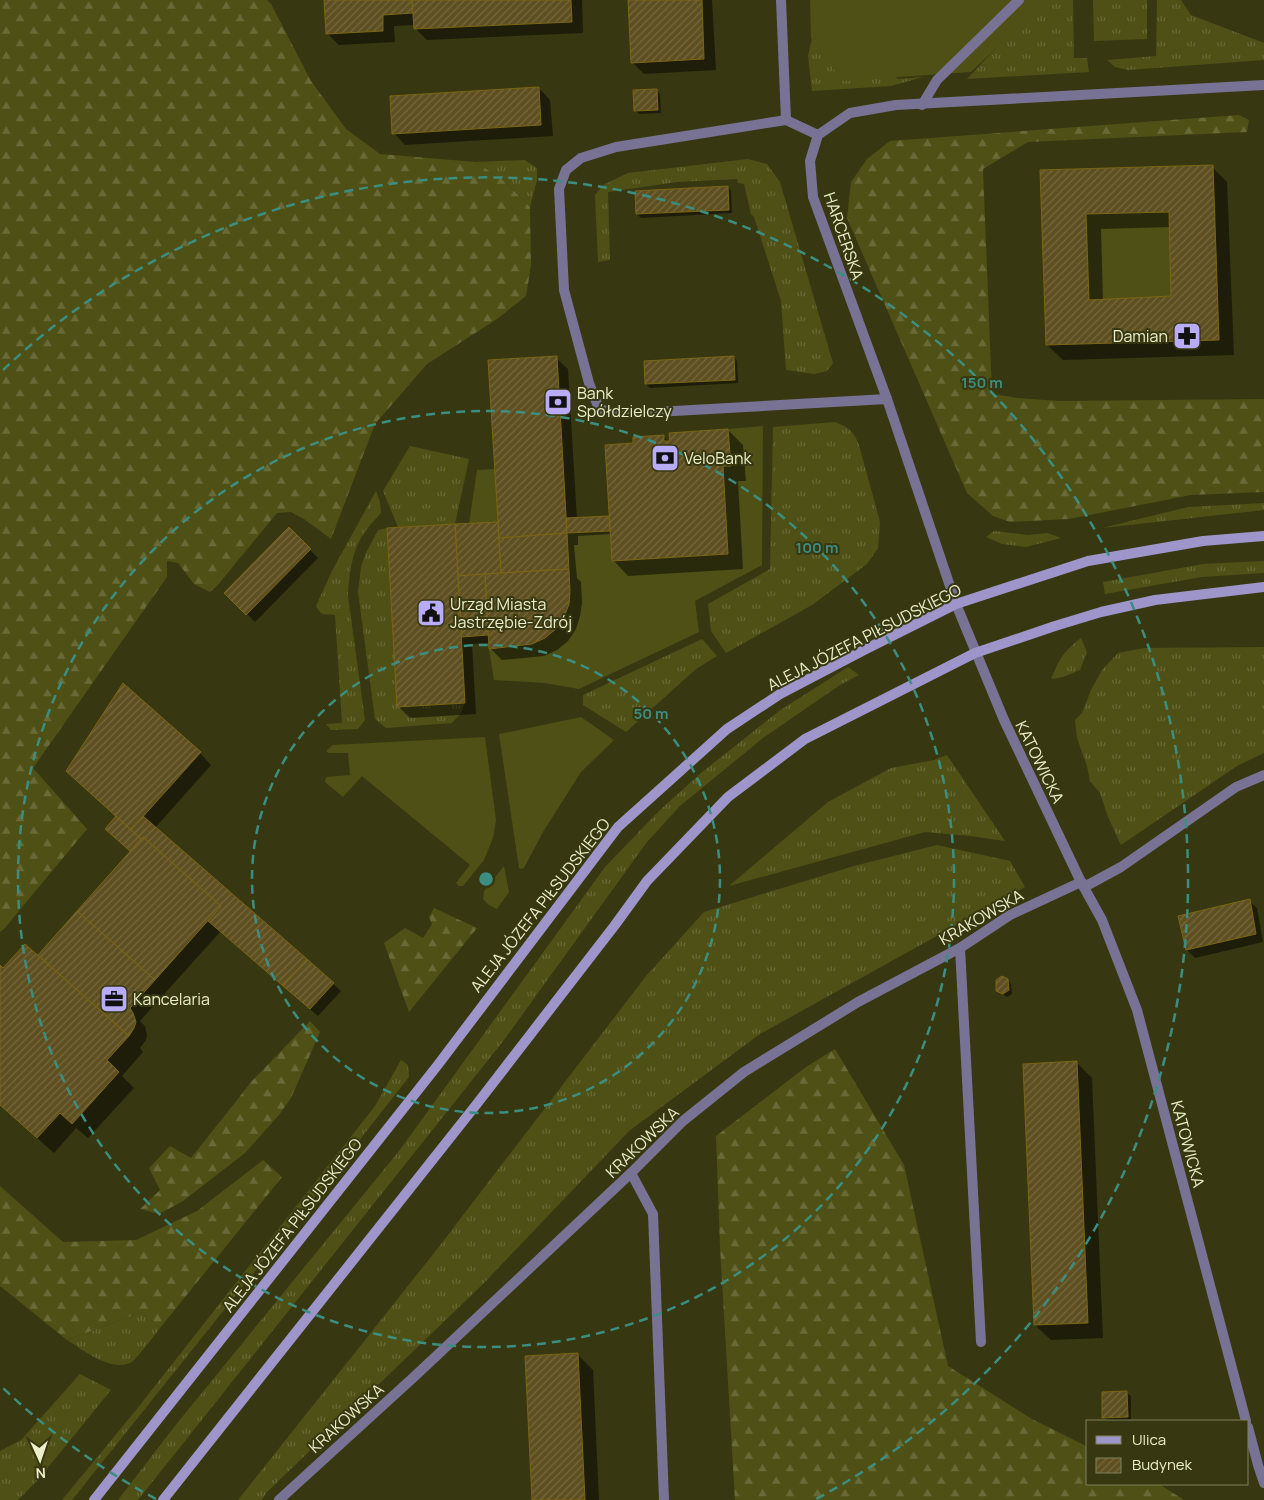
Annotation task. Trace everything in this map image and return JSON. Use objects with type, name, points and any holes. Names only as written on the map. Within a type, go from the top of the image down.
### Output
[{"type":"main road","name":"ALEJA JÓZEFA PIŁSUDSKIEGO","points":[[94,1500],[437,1066],[618,827],[727,729],[780,694],[956,604],[1088,561],[1203,541],[1264,536]]},
{"type":"main road","points":[[163,1500],[476,1106],[647,881],[728,797],[805,739],[975,653],[1055,626],[1154,600],[1264,587]]},
{"type":"street","points":[[781,0],[786,120]]},
{"type":"street","points":[[922,105],[937,80],[1019,0]]},
{"type":"street","points":[[887,399],[620,414],[599,409],[588,383],[564,290],[558,189],[566,170],[581,158],[616,147],[786,120],[818,134],[850,112],[896,105],[1264,85]]},
{"type":"street","name":"HARCERSKA","points":[[818,134],[810,160],[813,197],[887,399],[956,604]]},
{"type":"street","name":"KATOWICKA","points":[[956,604],[1004,720],[1081,882],[1102,920],[1137,1010],[1246,1420]]},
{"type":"street","points":[[1081,882],[1086,886],[1122,867],[1236,787],[1264,775]]},
{"type":"street","name":"KRAKOWSKA","points":[[280,1500],[631,1173],[683,1121],[744,1072],[858,1002],[960,948],[1010,915],[1081,882]]},
{"type":"street","points":[[960,948],[981,1342]]},
{"type":"street","points":[[631,1173],[653,1214],[664,1500]]},
{"type":"street","points":[[1249,1431],[1264,1482]]},
{"type":"green space","points":[[0,0],[267,0],[271,4],[311,81],[346,129],[380,154],[476,162],[504,181],[530,207],[531,265],[526,296],[497,319],[427,364],[375,424],[331,539],[291,512],[277,513],[210,592],[194,584],[178,563],[167,561],[167,577],[33,768],[87,829],[0,932]]},
{"type":"green space","points":[[810,0],[1047,0],[971,72],[842,81],[811,38]]},
{"type":"green space","points":[[1041,0],[1073,0],[1074,58],[1087,58],[1089,72],[967,79]]},
{"type":"green space","points":[[1093,0],[1147,0],[1147,39],[1094,41]]},
{"type":"green space","points":[[1157,0],[1181,0],[1191,15],[1264,43],[1264,60],[1128,70],[1115,67],[1107,60],[1156,56]]},
{"type":"green space","points":[[818,11],[898,79],[923,77],[891,86],[812,91],[808,56]]},
{"type":"green space","points":[[1239,115],[1249,120],[1247,132],[1028,142],[983,169],[992,394],[1059,401],[1264,399],[1264,492],[1191,495],[1069,519],[1010,522],[993,516],[967,493],[847,218],[851,182],[867,159],[890,141]]},
{"type":"green space","points":[[748,159],[767,164],[780,182],[833,363],[827,371],[814,374],[786,370],[781,301],[754,217],[751,214],[744,184],[738,183],[737,179],[677,182],[608,192],[610,260],[598,262],[595,195],[603,185],[628,173]]},
{"type":"green space","points":[[525,160],[537,168],[537,180],[530,207],[504,181],[476,162]]},
{"type":"green space","points":[[1173,207],[1176,302],[1085,304],[1082,210]]},
{"type":"green space","points":[[835,422],[850,430],[859,445],[880,522],[878,548],[867,564],[812,605],[726,653],[711,631],[708,604],[770,569],[773,427]]},
{"type":"green space","points":[[763,426],[762,565],[695,601],[699,632],[579,689],[544,683],[494,680],[489,649],[532,644],[548,637],[559,626],[566,613],[570,582],[567,533],[610,531],[612,561],[728,554],[723,466],[731,466],[728,429]]},
{"type":"green space","points":[[410,446],[469,459],[455,524],[398,527],[383,491]]},
{"type":"green space","points":[[495,469],[498,522],[469,524],[477,470]]},
{"type":"green space","points":[[376,491],[381,513],[365,531],[355,552],[351,566],[348,596],[365,720],[358,729],[331,730],[326,724],[342,723],[335,615],[326,615],[318,610],[316,606],[332,571]]},
{"type":"green space","points":[[1264,503],[1264,510],[1102,528],[1188,507]]},
{"type":"green space","points":[[387,528],[397,706],[465,703],[461,713],[452,723],[386,728],[375,719],[358,592],[361,567],[366,553],[378,530]]},
{"type":"green space","points":[[994,531],[1028,535],[1048,533],[1061,538],[1026,547],[1002,544],[986,537]]},
{"type":"green space","points":[[1264,561],[1264,573],[1202,577],[1105,594],[1103,582],[1203,564]]},
{"type":"green space","points":[[1081,638],[1087,652],[1080,670],[1063,677],[1051,679],[1063,656]]},
{"type":"green space","points":[[702,639],[717,656],[696,669],[626,732],[583,705],[583,695]]},
{"type":"green space","points":[[1264,647],[1264,753],[1237,766],[1121,845],[1108,817],[1100,793],[1090,781],[1077,738],[1075,720],[1082,713],[1091,690],[1102,670],[1118,653],[1144,648]]},
{"type":"green space","points":[[848,667],[859,675],[840,685],[763,738],[680,806],[647,842],[504,1040],[138,1500],[118,1500],[174,1427],[399,1151],[605,867],[660,810],[701,773],[779,711]]},
{"type":"green space","points":[[581,717],[614,740],[581,772],[543,832],[524,868],[521,869],[519,868],[499,734]]},
{"type":"green space","points":[[485,737],[496,820],[493,838],[484,860],[463,886],[459,886],[456,883],[470,865],[362,776],[343,797],[325,782],[326,777],[350,775],[348,753],[329,753],[326,751],[333,745]]},
{"type":"green space","points":[[947,755],[1005,841],[925,832],[729,886],[828,802],[891,768],[934,760]]},
{"type":"green space","points":[[937,845],[1010,861],[1025,887],[760,1034],[629,1131],[483,1284],[266,1493],[262,1500],[238,1500],[438,1248],[646,976],[704,912],[854,866]]},
{"type":"green space","points":[[504,866],[509,892],[497,909],[483,899],[484,891]]},
{"type":"green space","points":[[434,908],[477,928],[409,1012],[384,943],[405,928],[423,938],[432,924],[429,917]]},
{"type":"green space","points":[[310,1021],[320,1032],[291,1098],[279,1115],[245,1153],[183,1201],[159,1214],[140,1209],[160,1190],[149,1168],[170,1146],[191,1158],[252,1081]]},
{"type":"green space","points":[[835,1049],[904,1165],[948,1366],[1032,1419],[1086,1446],[1086,1485],[1161,1485],[1184,1500],[735,1500],[720,1247],[716,1136],[806,1067]]},
{"type":"green space","points":[[401,1060],[408,1065],[409,1077],[72,1500],[62,1500],[136,1410],[375,1106]]},
{"type":"green space","points":[[263,1160],[282,1177],[160,1328],[142,1312],[67,1340],[0,1286],[0,1186],[63,1242],[136,1240],[197,1211]]},
{"type":"green space","points":[[142,1312],[160,1328],[132,1362],[124,1365],[107,1363],[67,1340]]},
{"type":"green space","points":[[80,1374],[111,1390],[37,1481],[18,1500],[0,1500],[0,1451],[21,1440]]},
{"type":"building","points":[[324,0],[412,0],[413,13],[383,15],[383,31],[326,34]]},
{"type":"building","points":[[412,0],[571,0],[572,22],[414,29]]},
{"type":"building","points":[[628,0],[702,0],[704,59],[631,63]]},
{"type":"building","points":[[539,87],[541,125],[392,134],[390,96]]},
{"type":"building","points":[[657,89],[658,110],[634,111],[633,90]]},
{"type":"building","points":[[1213,165],[1219,340],[1046,345],[1040,170]],"holes":[[[1169,212],[1171,296],[1089,300],[1086,214]]]},
{"type":"building","points":[[728,186],[729,210],[636,214],[635,191]]},
{"type":"building","points":[[557,356],[567,533],[499,538],[488,360]]},
{"type":"building","points":[[734,356],[735,380],[645,384],[644,361]]},
{"type":"building","points":[[728,429],[731,466],[723,466],[728,554],[612,561],[605,445],[633,443],[633,437],[664,435],[664,441],[670,441],[669,433]]},
{"type":"building","points":[[609,516],[610,531],[567,533],[566,518]]},
{"type":"building","points":[[498,522],[501,573],[458,576],[455,524]]},
{"type":"building","points":[[455,524],[465,703],[397,707],[387,528]]},
{"type":"building","points":[[289,527],[311,549],[246,615],[224,593]]},
{"type":"building","points":[[567,533],[569,569],[501,573],[499,538]]},
{"type":"building","points":[[569,569],[569,604],[564,617],[556,629],[545,638],[532,644],[489,649],[485,574]]},
{"type":"building","points":[[485,574],[488,635],[462,637],[458,576]]},
{"type":"building","points":[[123,683],[201,752],[131,830],[66,771]]},
{"type":"building","points":[[116,816],[141,839],[130,851],[105,829]]},
{"type":"building","points":[[143,816],[307,959],[283,986],[208,921],[221,906],[143,837],[141,839],[131,830]]},
{"type":"building","points":[[143,837],[221,906],[155,980],[77,911]]},
{"type":"building","points":[[1250,899],[1256,934],[1186,950],[1178,916]]},
{"type":"building","points":[[77,911],[155,980],[130,1008],[136,1022],[129,1036],[38,955]]},
{"type":"building","points":[[25,944],[129,1036],[107,1060],[119,1072],[72,1124],[60,1113],[37,1138],[0,1105],[0,965],[3,968]]},
{"type":"building","points":[[307,959],[334,983],[310,1009],[283,986]]},
{"type":"building","points":[[1002,976],[1008,979],[1009,990],[1003,994],[996,991],[996,980]]},
{"type":"building","points":[[1077,1061],[1088,1323],[1034,1325],[1023,1064]]},
{"type":"building","points":[[578,1353],[585,1500],[532,1500],[525,1356]]},
{"type":"building","points":[[1127,1391],[1128,1417],[1102,1418],[1102,1392]]},
{"type":"place","name":"Damian","points":[[1187,336]]},
{"type":"place","name":"Bank Spółdzielczy","points":[[558,402]]},
{"type":"place","name":"VeloBank","points":[[665,458]]},
{"type":"place","name":"Urząd Miasta Jastrzębie-Zdrój","points":[[431,613]]},
{"type":"place","name":"Kancelaria","points":[[114,999]]}]
